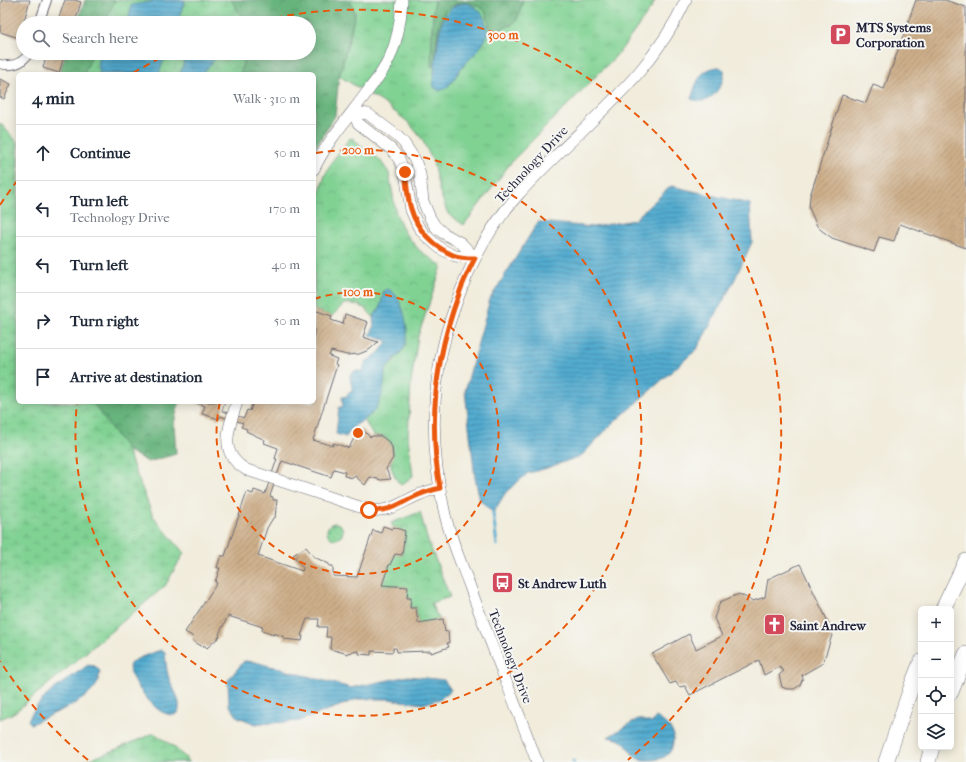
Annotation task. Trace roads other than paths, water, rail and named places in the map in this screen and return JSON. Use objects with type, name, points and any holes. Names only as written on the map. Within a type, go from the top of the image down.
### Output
[{"type":"highway","points":[[944,606],[966,561]]},
{"type":"highway","points":[[954,684],[966,654]]},
{"type":"highway","points":[[886,762],[901,715],[918,670]]},
{"type":"highway","points":[[928,762],[931,750]]},
{"type":"street","points":[[41,16],[47,0]]},
{"type":"street","points":[[316,164],[321,153],[353,112],[383,70],[390,57],[399,29],[402,0]]},
{"type":"street","name":"Technology Drive","points":[[537,762],[455,547],[444,512],[434,438],[434,401],[438,364],[447,327],[459,293],[475,258],[494,227],[516,197],[634,80],[662,42],[686,0]]},
{"type":"street","points":[[0,64],[8,66],[18,64],[23,60]]},
{"type":"street","points":[[353,112],[358,123],[391,149],[399,159],[405,172],[411,210],[416,222],[425,235],[441,249],[455,256],[475,258]]},
{"type":"street","points":[[236,404],[228,428],[228,445],[233,460],[247,470],[369,510],[377,511],[394,507],[420,494],[440,488]]},
{"type":"water","points":[[154,0],[185,0],[179,16],[129,16],[131,5]]},
{"type":"water","points":[[466,3],[472,5],[481,12],[487,27],[487,36],[482,45],[460,70],[451,83],[443,90],[439,91],[434,87],[433,81],[439,34],[443,20],[451,8]]},
{"type":"water","points":[[99,60],[164,60],[160,72],[100,72],[98,64]]},
{"type":"water","points":[[185,60],[214,60],[204,72],[181,72]]},
{"type":"water","points":[[719,67],[724,70],[724,74],[720,87],[714,95],[703,101],[691,99],[700,77],[707,70]]},
{"type":"water","points":[[671,186],[750,204],[752,242],[734,281],[697,349],[610,426],[581,456],[528,473],[506,492],[493,513],[480,500],[475,478],[465,391],[490,299],[538,222],[593,227],[634,220]]},
{"type":"water","points":[[387,289],[397,297],[404,312],[407,330],[406,343],[386,370],[384,388],[380,400],[373,412],[356,425],[346,437],[336,434],[339,407],[343,407],[342,397],[347,396],[349,392],[352,392],[350,378],[351,373],[355,371],[363,371],[365,362],[378,353],[387,341],[370,335],[374,327],[373,317],[380,308],[384,291]]},
{"type":"water","points":[[161,650],[165,653],[169,680],[179,703],[178,713],[174,715],[162,712],[146,698],[135,683],[129,669],[130,664],[135,660]]},
{"type":"water","points":[[244,661],[255,662],[351,688],[408,676],[444,680],[451,690],[440,699],[423,704],[388,699],[358,699],[299,721],[256,724],[238,717],[229,705],[228,680]]},
{"type":"water","points":[[88,665],[95,666],[100,671],[94,689],[81,700],[31,724],[28,720],[39,703],[54,689]]},
{"type":"water","points":[[656,717],[669,726],[674,735],[672,747],[663,758],[649,760],[637,758],[623,742],[615,738],[608,737],[638,719],[652,723]]},
{"type":"waterway","points":[[493,513],[497,545]]},
{"type":"place","name":"MTS Systems Corporation","points":[[841,34]]},
{"type":"place","name":"St Andrew Luth","points":[[503,583]]},
{"type":"place","name":"Saint Andrew","points":[[774,625]]}]
